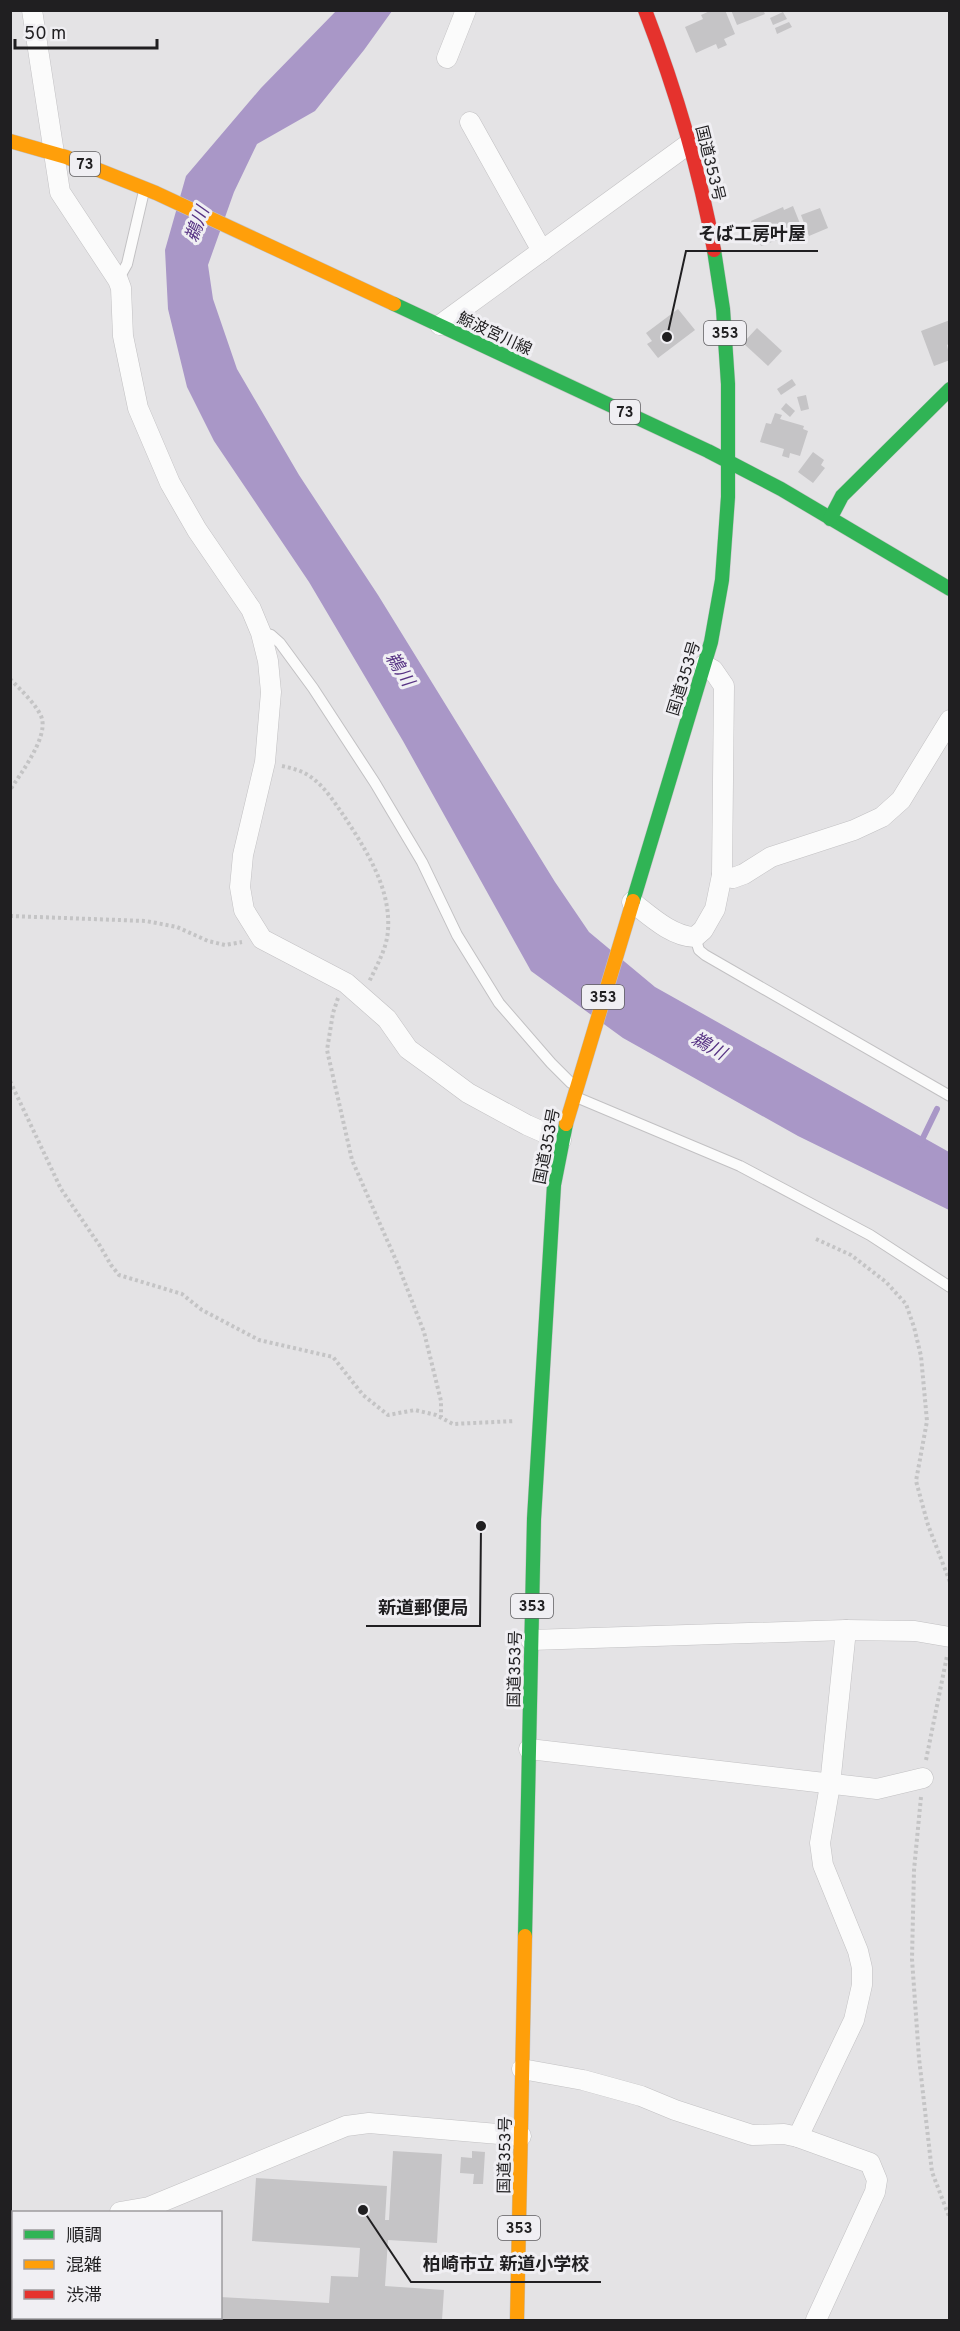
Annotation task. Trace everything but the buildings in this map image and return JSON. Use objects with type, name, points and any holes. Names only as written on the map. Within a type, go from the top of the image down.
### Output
[{"type":"main road","name":"国道353号","points":[[517,2320],[534,1519],[552,1205],[561,1140],[704,665],[721,592],[728,461],[727,355],[719,277],[703,191],[690,143],[669,74],[645,10]]},
{"type":"main road","name":"鯨波宮川線","points":[[10,141],[106,171],[151,191],[728,461],[950,590]]},
{"type":"main road","points":[[830,519],[842,496],[950,389]]},
{"type":"street","points":[[32,10],[60,192],[121,288],[123,336],[138,408],[170,483],[197,530],[251,609],[261,633],[268,661],[271,692],[265,762],[246,838],[240,887],[244,910],[262,939],[346,983],[387,1019],[408,1048],[468,1093],[526,1125],[561,1140]]},
{"type":"street","points":[[447,58],[466,10]]},
{"type":"street","points":[[470,122],[542,251]]},
{"type":"street","points":[[440,325],[690,143]]},
{"type":"street","points":[[630,908],[688,937],[695,937],[703,930],[715,909],[722,875],[724,686],[713,670],[704,665]]},
{"type":"street","points":[[722,875],[733,878],[744,874],[771,856],[854,830],[882,818],[901,800],[950,720]]},
{"type":"street","points":[[798,2137],[854,2020],[862,1985],[862,1968],[858,1951],[820,1853],[830,1785],[846,1630]]},
{"type":"street","points":[[531,1640],[846,1630],[915,1631],[948,1645]]},
{"type":"street","points":[[529,1749],[876,1789],[923,1778]]},
{"type":"street","points":[[522,2069],[606,2086],[752,2135],[784,2134],[798,2137],[870,2163],[877,2180],[870,2204],[816,2320]]},
{"type":"street","points":[[125,2211],[149,2206],[346,2126],[369,2123],[521,2136]]},
{"type":"lane","points":[[118,280],[127,264],[151,191]]},
{"type":"lane","points":[[261,633],[271,635],[280,643],[314,688],[422,862],[456,935],[499,1003],[550,1063],[576,1088],[760,1176],[870,1235],[950,1287]]},
{"type":"lane","points":[[695,937],[699,950],[705,955],[950,1096]]},
{"type":"path","points":[[10,679],[42,717],[42,730],[39,742],[10,790]]},
{"type":"path","points":[[265,762],[295,768],[309,775],[329,794],[365,849],[378,877],[385,895],[388,929],[385,947],[363,996]]},
{"type":"path","points":[[10,916],[146,921],[177,927],[208,941],[225,945],[262,939]]},
{"type":"path","points":[[346,983],[333,1013],[327,1050],[352,1160],[398,1265],[424,1332],[441,1401],[441,1418]]},
{"type":"path","points":[[10,1081],[61,1189],[119,1275],[182,1294],[202,1310],[259,1340],[333,1357],[363,1395],[388,1415],[414,1410],[426,1411],[453,1424],[539,1419]]},
{"type":"path","points":[[816,1239],[851,1255],[886,1282],[906,1304],[921,1356],[927,1421],[916,1481],[928,1525],[950,1582]]},
{"type":"path","points":[[948,1645],[923,1778],[914,1870],[912,1959],[919,2058],[932,2172],[950,2219]]},
{"type":"water","name":"鵜川","points":[[336,11],[392,11],[315,111],[257,144],[234,192],[208,265],[213,299],[237,369],[299,475],[378,595],[555,882],[589,932],[655,987],[949,1152],[949,1210],[798,1136],[623,1038],[531,971],[403,741],[309,582],[214,441],[187,387],[168,309],[165,250],[186,176],[261,88]]},
{"type":"waterway","points":[[920,1144],[937,1109]]},
{"type":"traffic: fast","points":[[633,901],[711,642],[722,580],[728,497],[728,384],[723,309],[714,250]]},
{"type":"traffic: fast","points":[[394,304],[708,451],[781,489],[950,589]]},
{"type":"traffic: fast","points":[[830,519],[842,496],[950,389]]},
{"type":"traffic: fast","points":[[525,1936],[534,1519],[554,1185],[566,1124]]},
{"type":"traffic: slow","points":[[10,141],[66,157],[156,193],[394,304]]},
{"type":"traffic: slow","points":[[566,1124],[633,901]]},
{"type":"traffic: slow","points":[[517,2320],[525,1936]]},
{"type":"traffic: jam","points":[[645,10],[685,128],[714,250]]},
{"type":"place","name":"そば工房叶屋","points":[[667,337]]},
{"type":"place","name":"新道郵便局","points":[[481,1526]]},
{"type":"place","name":"柏崎市立 新道小学校","points":[[363,2210]]}]
